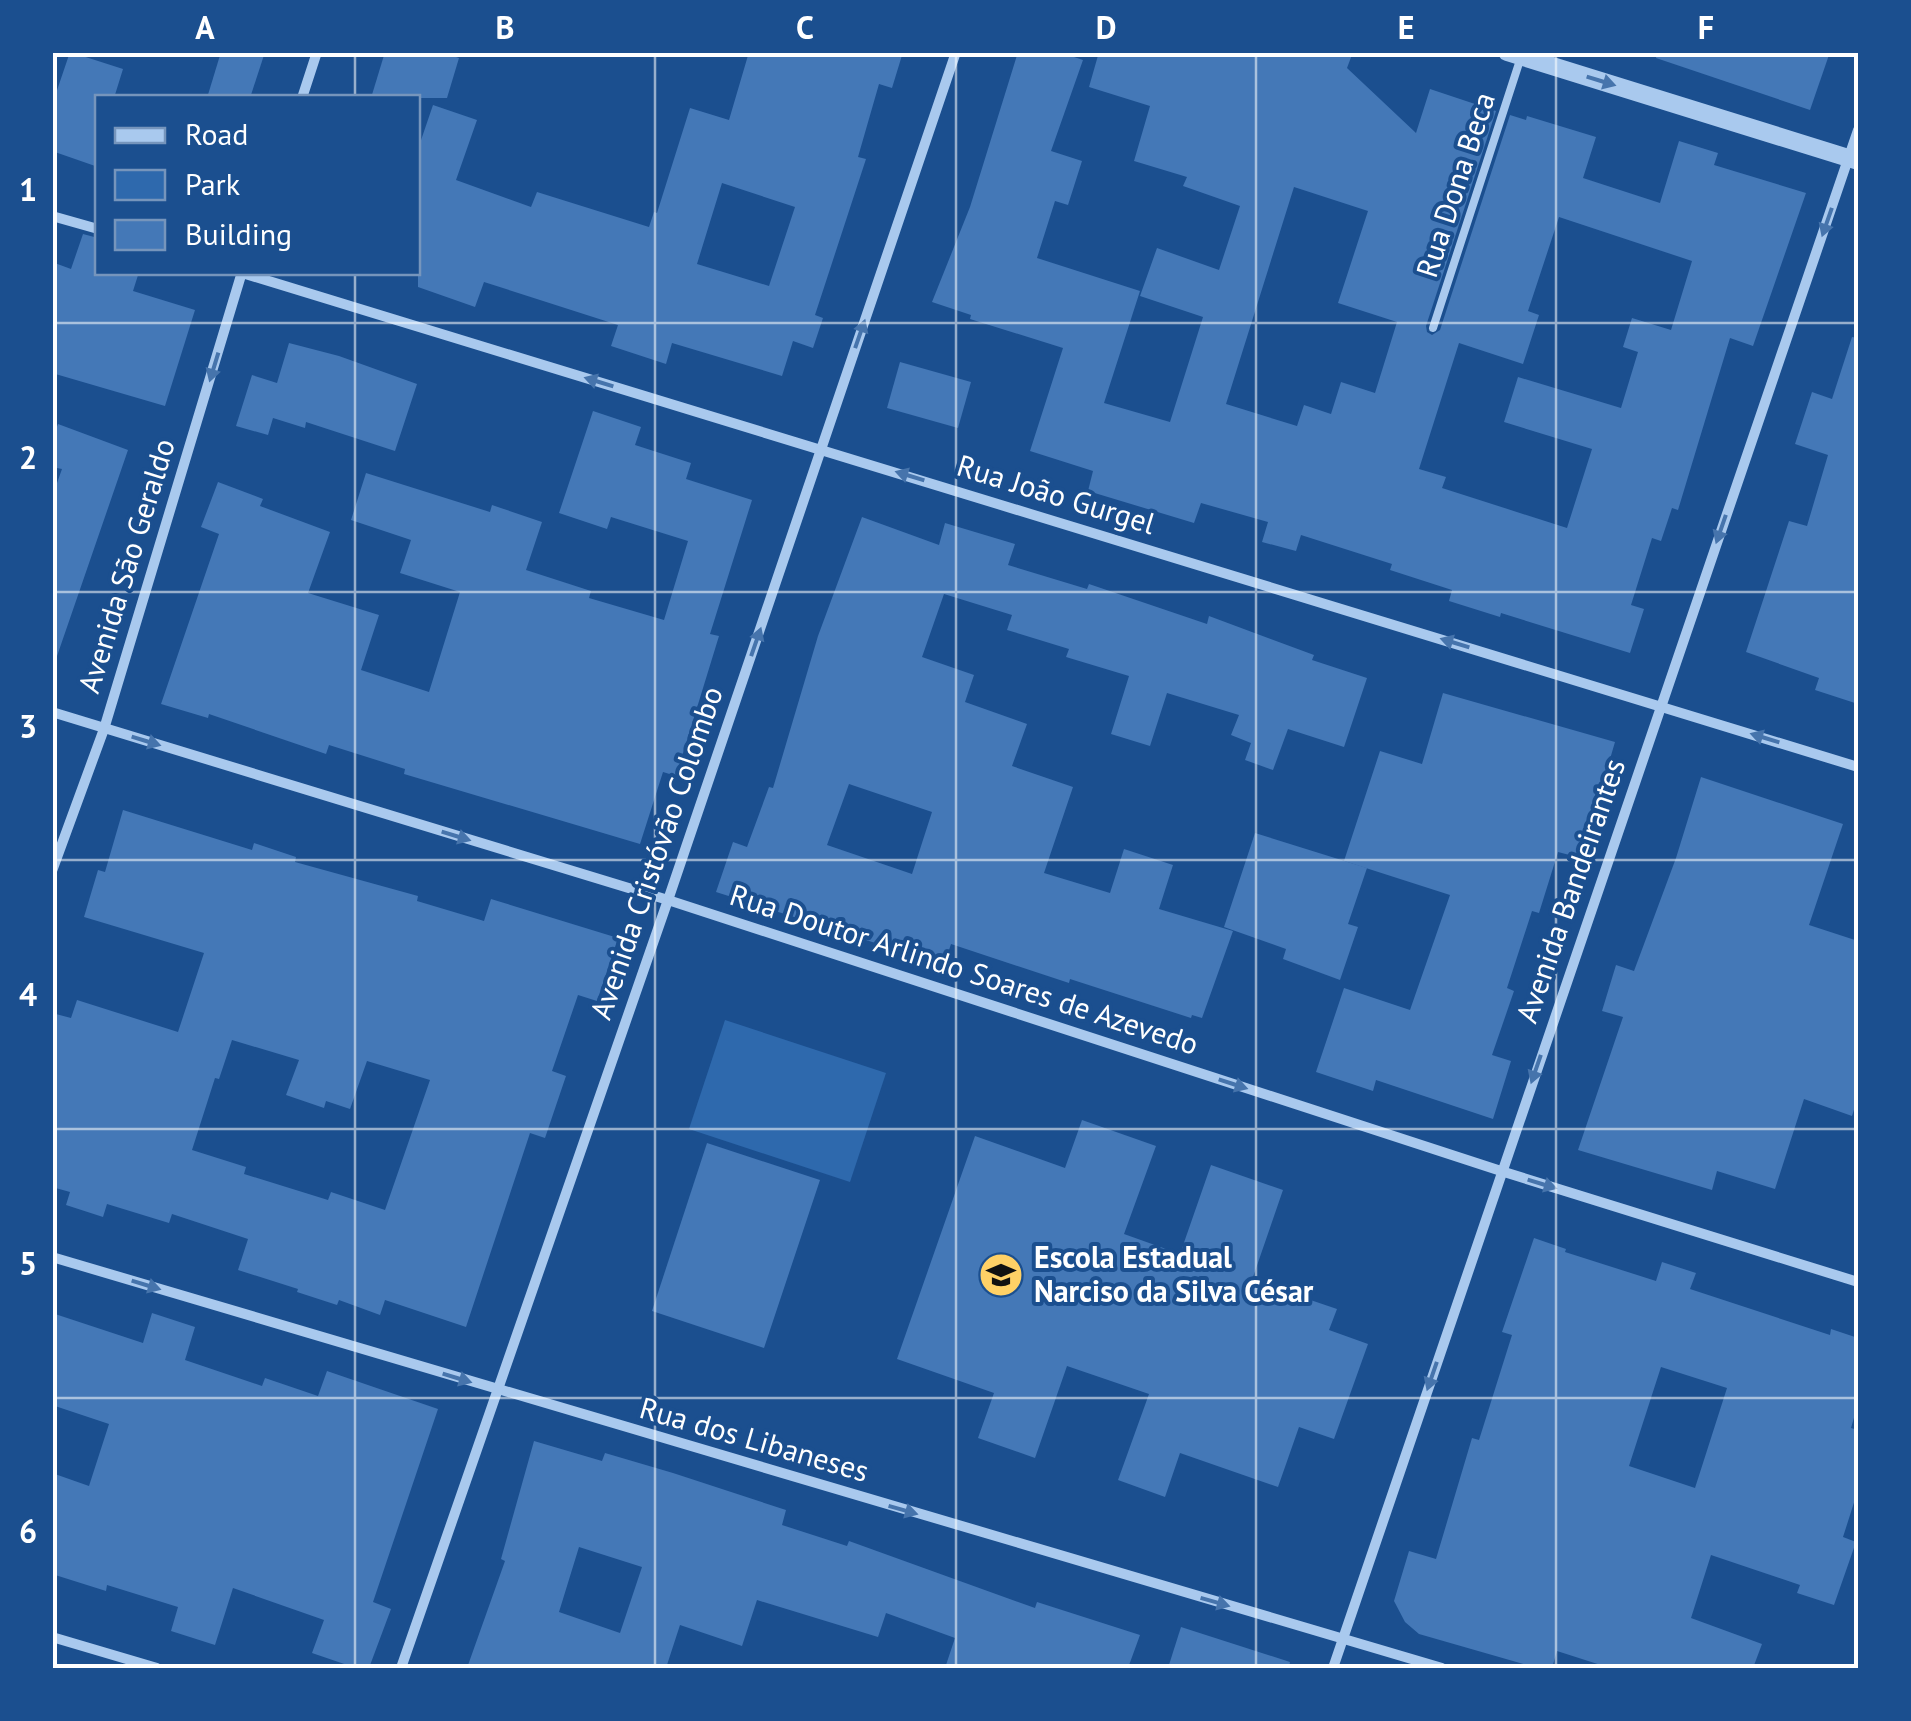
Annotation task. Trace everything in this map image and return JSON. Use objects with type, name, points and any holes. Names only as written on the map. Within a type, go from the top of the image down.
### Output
[{"type":"street","points":[[303,95],[318,52]]},
{"type":"street","name":"Avenida Cristóvão Colombo","points":[[401,1668],[668,900],[956,52]]},
{"type":"street","points":[[1514,55],[1854,159]]},
{"type":"street","name":"Avenida Bandeirantes","points":[[1332,1668],[1660,706],[1854,159],[1858,130]]},
{"type":"street","points":[[52,216],[95,229]]},
{"type":"street","name":"Avenida São Geraldo","points":[[52,871],[104,729],[240,275]]},
{"type":"street","name":"Rua João Gurgel","points":[[248,275],[1858,767]]},
{"type":"street","name":"Rua Doutor Arlindo Soares de Azevedo","points":[[52,712],[668,900],[1501,1171],[1858,1282]]},
{"type":"street","name":"Rua dos Libaneses","points":[[52,1257],[1442,1668]]},
{"type":"street","points":[[52,1637],[157,1668]]},
{"type":"lane","name":"Rua Dona Beca","points":[[1433,328],[1514,55]]},
{"type":"green space","points":[[725,1020],[886,1073],[850,1182],[689,1129]]},
{"type":"building","points":[[70,52],[123,69],[115,95],[95,95],[95,166],[52,151],[52,105]]},
{"type":"building","points":[[221,52],[265,52],[251,95],[208,95]]},
{"type":"building","points":[[385,52],[441,52],[459,58],[447,98],[372,95]]},
{"type":"building","points":[[749,52],[903,52],[892,88],[879,84],[858,157],[866,159],[815,315],[823,318],[813,348],[793,341],[782,376],[672,343],[666,364],[611,346],[618,325],[484,282],[475,307],[418,287],[420,143],[433,105],[477,120],[456,180],[531,207],[537,192],[649,227],[654,212],[657,213],[690,108],[729,120]],"holes":[[[722,183],[795,207],[769,286],[697,264]]]},
{"type":"building","points":[[1018,52],[1059,52],[1083,60],[1051,151],[1082,161],[1068,205],[1055,201],[1037,258],[1140,291],[1104,403],[1170,422],[1203,317],[1140,296],[1157,248],[1219,270],[1240,206],[1183,186],[1187,177],[1134,161],[1150,106],[1089,87],[1099,52],[1353,52],[1347,68],[1416,133],[1430,89],[1496,111],[1426,326],[1432,335],[1440,330],[1510,115],[1526,120],[1527,116],[1596,137],[1583,178],[1660,203],[1679,141],[1718,153],[1714,165],[1806,193],[1753,346],[1730,338],[1678,510],[1672,508],[1661,541],[1652,538],[1631,605],[1644,609],[1630,653],[1449,601],[1452,590],[1390,570],[1392,564],[1301,535],[1296,551],[1262,542],[1268,522],[1201,503],[1194,523],[1088,491],[1093,471],[1030,451],[1063,348],[970,319],[971,315],[932,302],[970,207]],"holes":[[[1294,187],[1368,211],[1338,303],[1397,322],[1375,393],[1341,382],[1331,414],[1304,405],[1297,426],[1226,404]],[[1559,217],[1692,261],[1671,330],[1632,318],[1623,347],[1638,352],[1621,408],[1518,377],[1504,422],[1592,449],[1567,528],[1442,488],[1446,477],[1419,469],[1459,343],[1523,364],[1539,315],[1528,311]]]},
{"type":"building","points":[[1657,52],[1830,52],[1810,110],[1656,58]]},
{"type":"building","points":[[83,234],[95,237],[95,275],[138,275],[133,291],[195,310],[165,406],[52,373],[52,262],[71,269]]},
{"type":"building","points":[[1852,337],[1858,338],[1858,704],[1815,690],[1819,678],[1746,652],[1789,521],[1807,526],[1828,455],[1795,444],[1812,392],[1832,399]]},
{"type":"building","points":[[289,343],[417,384],[395,451],[306,422],[305,428],[273,418],[268,435],[236,426],[252,375],[277,383]]},
{"type":"building","points":[[900,362],[971,382],[958,428],[887,408]]},
{"type":"building","points":[[593,411],[641,427],[635,445],[691,463],[686,479],[752,500],[710,634],[719,636],[676,776],[663,772],[640,844],[404,774],[405,769],[329,745],[326,754],[209,714],[208,718],[161,704],[219,534],[201,527],[218,482],[263,499],[260,506],[330,532],[308,593],[379,615],[361,670],[429,692],[460,592],[400,573],[411,540],[351,520],[366,473],[490,512],[492,505],[542,522],[526,570],[591,591],[589,598],[664,620],[688,541],[611,517],[607,529],[559,513]]},
{"type":"building","points":[[58,424],[128,450],[56,659],[52,658],[52,497],[62,469],[52,467],[52,440]]},
{"type":"building","points":[[862,517],[939,545],[945,523],[1015,544],[1008,565],[1087,589],[1089,584],[1207,624],[1209,616],[1314,655],[1312,660],[1367,678],[1344,747],[1288,729],[1273,770],[1245,760],[1251,743],[1231,735],[1239,715],[1167,693],[1150,746],[1111,734],[1129,676],[1066,657],[1069,649],[1007,630],[1012,615],[944,594],[922,657],[974,675],[965,702],[1027,724],[1012,766],[1073,787],[1044,873],[1110,893],[1124,849],[1173,865],[1159,909],[1233,931],[1202,1018],[1191,1018],[951,944],[944,965],[716,892],[733,842],[747,847],[769,787],[773,788],[818,636]],"holes":[[[849,784],[932,812],[912,874],[827,845]]]},
{"type":"building","points":[[1443,693],[1615,742],[1581,858],[1558,852],[1539,913],[1532,911],[1507,988],[1514,991],[1492,1055],[1511,1061],[1493,1119],[1376,1080],[1373,1091],[1316,1072],[1344,988],[1410,1010],[1450,895],[1344,861],[1380,751],[1422,764]]},
{"type":"building","points":[[1701,777],[1843,824],[1809,925],[1858,941],[1858,1097],[1852,1116],[1804,1099],[1775,1189],[1717,1171],[1712,1190],[1578,1150],[1623,1017],[1602,1011],[1616,965],[1634,971]]},
{"type":"building","points":[[123,810],[252,850],[254,843],[296,857],[295,862],[418,896],[417,901],[484,921],[491,899],[618,938],[597,1001],[578,995],[552,1071],[566,1076],[545,1138],[530,1133],[466,1327],[385,1300],[380,1315],[339,1300],[337,1305],[238,1270],[248,1239],[172,1214],[169,1223],[107,1204],[103,1217],[66,1205],[70,1192],[52,1187],[52,1013],[71,1018],[77,1000],[178,1032],[204,953],[84,917],[98,870],[105,872]],"holes":[[[232,1040],[299,1060],[286,1095],[324,1108],[326,1101],[350,1109],[367,1061],[430,1080],[385,1210],[331,1192],[328,1200],[244,1174],[246,1167],[192,1150]]]},
{"type":"building","points":[[1255,833],[1367,868],[1348,924],[1358,927],[1340,980],[1283,959],[1286,949],[1224,927]]},
{"type":"building","points":[[1082,1120],[1156,1146],[1124,1234],[1180,1254],[1211,1165],[1283,1190],[1252,1280],[1337,1309],[1329,1330],[1368,1344],[1334,1439],[1299,1427],[1278,1487],[1180,1453],[1165,1497],[1118,1480],[1149,1394],[1067,1366],[1035,1458],[978,1438],[994,1393],[897,1359],[975,1136],[1065,1168]]},
{"type":"building","points":[[707,1143],[820,1180],[764,1348],[652,1311]]},
{"type":"building","points":[[1534,1238],[1656,1281],[1662,1262],[1696,1273],[1690,1289],[1830,1335],[1831,1329],[1858,1338],[1858,1404],[1851,1428],[1858,1430],[1858,1490],[1843,1537],[1856,1542],[1834,1605],[1797,1593],[1800,1585],[1711,1555],[1691,1618],[1762,1644],[1753,1668],[1610,1668],[1557,1651],[1552,1668],[1537,1668],[1419,1634],[1405,1622],[1394,1601],[1409,1551],[1436,1559],[1472,1438],[1479,1440],[1512,1335],[1502,1332]],"holes":[[[1661,1367],[1727,1388],[1695,1488],[1629,1466]]]},
{"type":"building","points":[[52,1313],[143,1343],[152,1313],[195,1327],[185,1360],[262,1386],[265,1378],[318,1396],[327,1371],[438,1409],[373,1602],[391,1609],[369,1668],[356,1668],[312,1653],[324,1620],[233,1588],[215,1645],[171,1631],[178,1607],[107,1585],[106,1591],[52,1574],[52,1473],[89,1486],[109,1424],[52,1405]]},
{"type":"building","points":[[534,1441],[602,1461],[605,1453],[673,1473],[786,1510],[782,1525],[847,1546],[849,1541],[1035,1608],[1037,1602],[1140,1635],[1128,1668],[945,1668],[955,1638],[886,1613],[878,1637],[757,1600],[742,1646],[680,1625],[666,1668],[467,1668],[505,1561],[501,1559]],"holes":[[[579,1547],[642,1567],[620,1633],[559,1612]]]},
{"type":"building","points":[[1181,1627],[1290,1662],[1289,1668],[1168,1668]]},
{"type":"place","name":"Escola Estadual Narciso da Silva César","points":[[1001,1275]]}]
